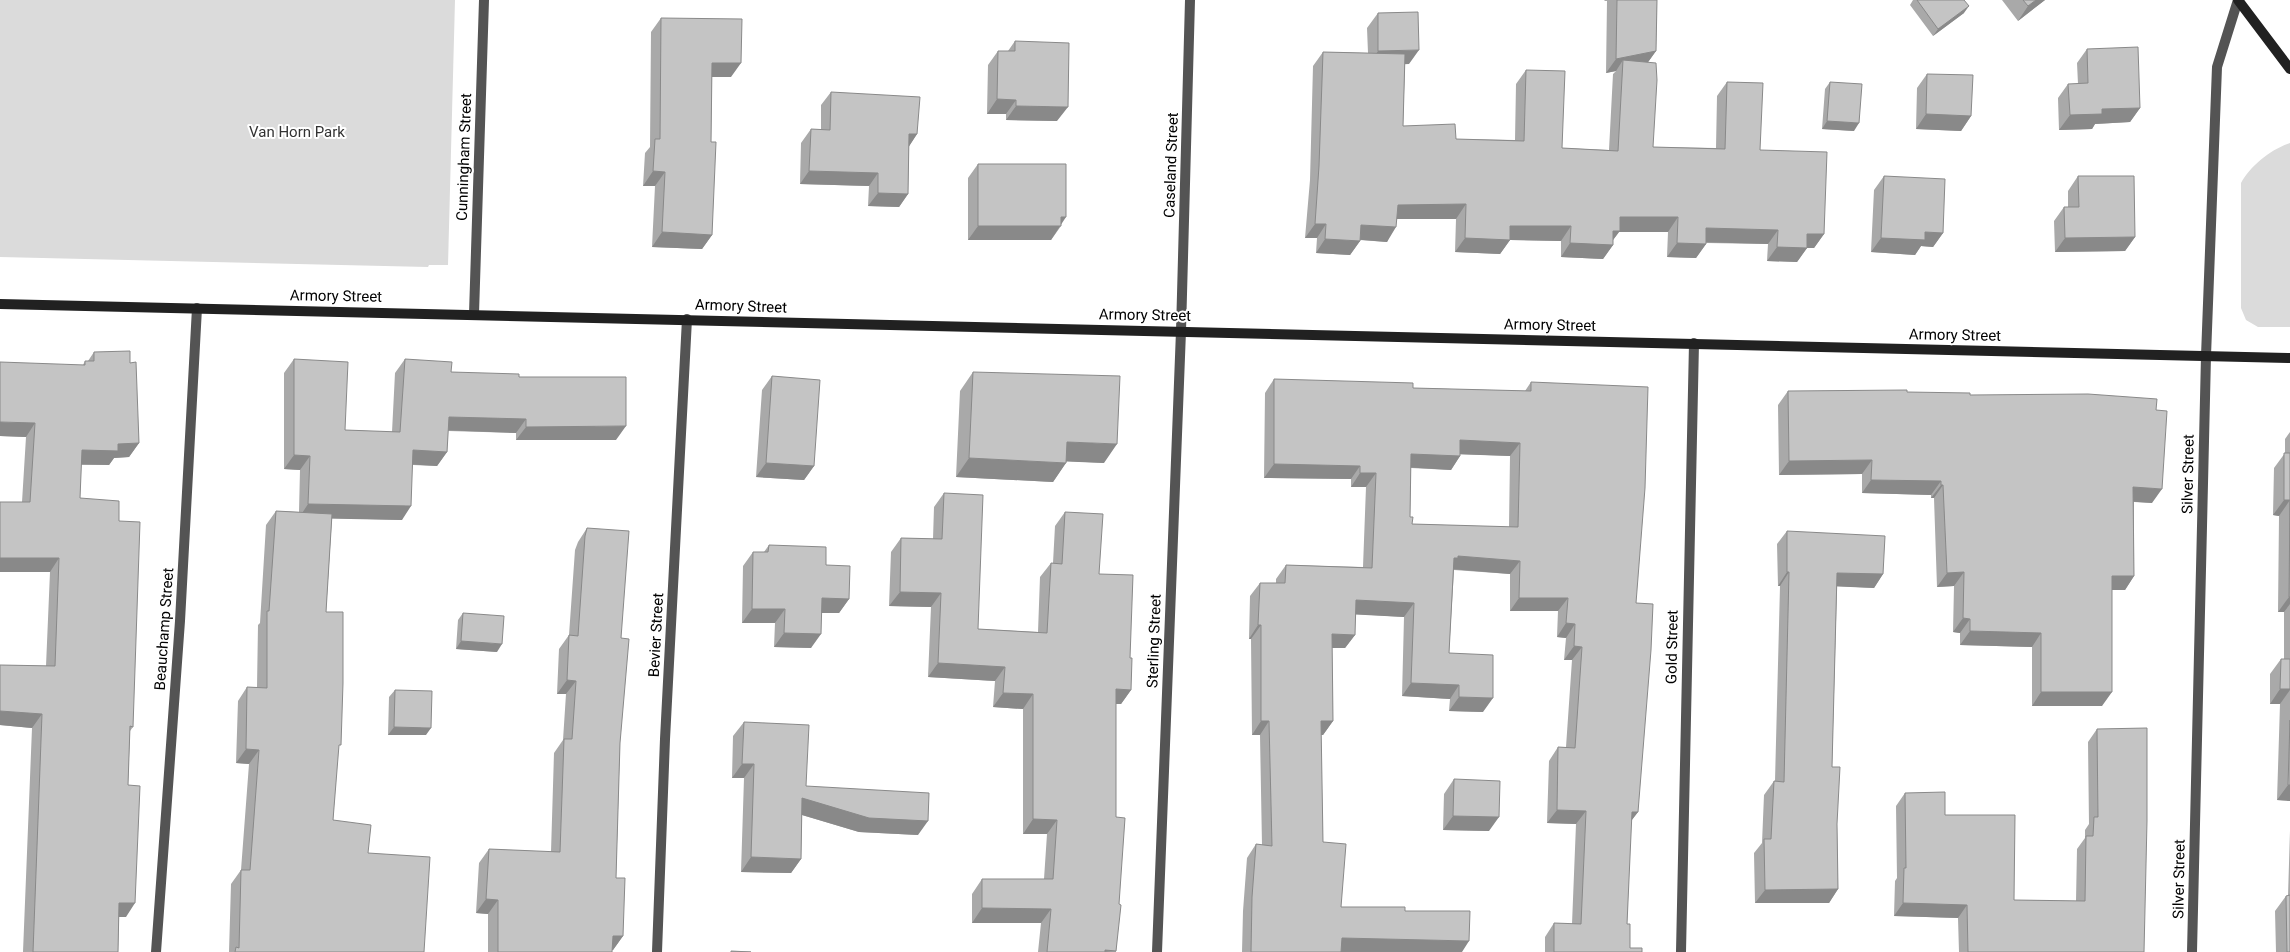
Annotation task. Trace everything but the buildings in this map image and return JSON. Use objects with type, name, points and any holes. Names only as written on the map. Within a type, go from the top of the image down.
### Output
[{"type":"main road","points":[[2238,0],[2290,69]]},
{"type":"main road","name":"Armory Street","points":[[0,304],[2290,358]]},
{"type":"street","name":"Cunningham Street","points":[[474,314],[484,0]]},
{"type":"street","name":"Caseland Street","points":[[1181,331],[1190,0]]},
{"type":"street","name":"Silver Street","points":[[2192,952],[2206,356],[2218,67],[2238,0]]},
{"type":"street","name":"Beauchamp Street","points":[[156,952],[179,631],[197,308]]},
{"type":"street","name":"Bevier Street","points":[[657,952],[665,740],[687,319]]},
{"type":"street","name":"Sterling Street","points":[[1157,952],[1181,331]]},
{"type":"street","name":"Gold Street","points":[[1681,952],[1694,343]]},
{"type":"green space","name":"Van Horn Park","points":[[0,0],[455,0],[448,265],[429,265],[428,267],[0,257]]},
{"type":"green space","points":[[2290,143],[2290,327],[2258,327],[2246,320],[2241,308],[2241,183],[2250,170],[2262,159],[2276,149]]}]
